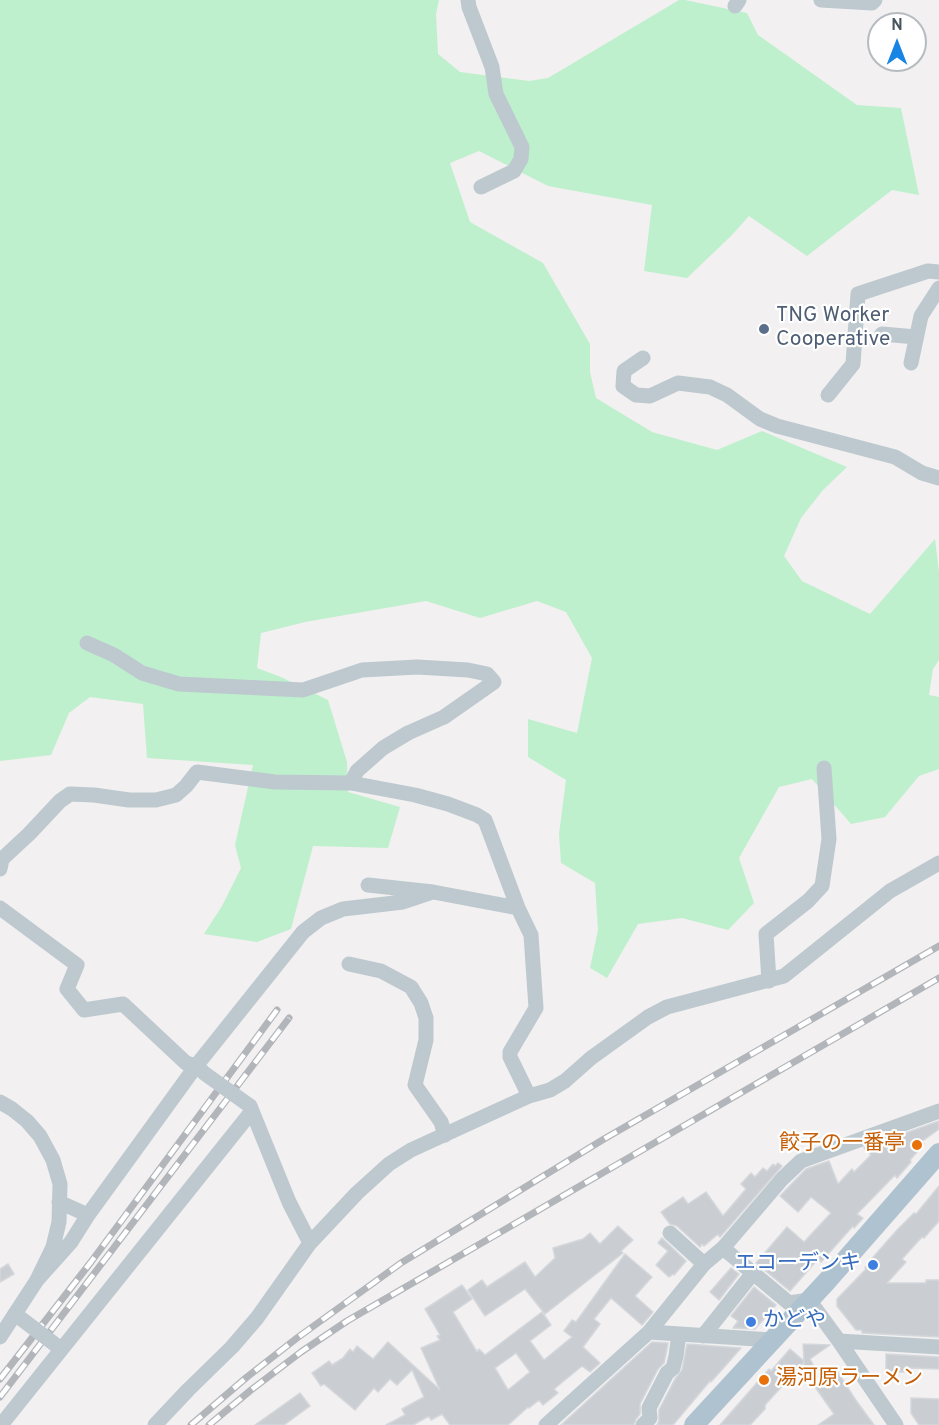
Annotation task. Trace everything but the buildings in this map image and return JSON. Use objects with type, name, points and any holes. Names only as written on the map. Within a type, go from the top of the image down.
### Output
[{"type":"main road","points":[[694,1425],[827,1281],[939,1152]]},
{"type":"street","points":[[468,0],[492,67],[496,94],[522,147],[521,159],[514,171],[481,187]]},
{"type":"street","points":[[821,0],[872,3],[875,0]]},
{"type":"street","points":[[828,395],[852,364],[858,294],[928,271],[939,272]]},
{"type":"street","points":[[911,363],[921,316],[939,288]]},
{"type":"street","points":[[882,334],[916,337]]},
{"type":"street","points":[[643,358],[624,370],[623,386],[636,395],[650,396],[678,383],[710,387],[727,395],[760,419],[777,426],[895,457],[922,473],[939,478]]},
{"type":"street","points":[[87,643],[114,655],[142,673],[178,684],[303,690],[362,670],[417,667],[478,672],[488,674],[494,682],[444,717],[408,733],[383,748],[357,771],[351,783]]},
{"type":"street","points":[[769,981],[766,934],[808,902],[822,886],[829,839],[824,768]]},
{"type":"street","points":[[0,869],[2,859],[60,801],[70,795],[156,800],[176,795],[197,772],[275,782],[351,783],[415,795],[477,815],[485,820],[518,908],[531,935],[536,1008],[510,1052],[510,1057],[529,1096]]},
{"type":"street","points":[[155,1425],[232,1347],[257,1318],[310,1243],[357,1193],[389,1164],[411,1150],[529,1096],[550,1090],[648,1017],[667,1007],[784,976],[890,891],[939,863]]},
{"type":"street","points":[[368,885],[433,892],[518,908]]},
{"type":"street","points":[[37,1280],[71,1242],[88,1215],[303,932],[321,918],[343,909],[404,902],[433,892]]},
{"type":"street","points":[[0,908],[77,965],[67,989],[84,1010],[123,1004],[186,1063],[200,1069],[251,1109],[289,1202],[310,1243]]},
{"type":"street","points":[[349,964],[381,971],[411,987],[422,1003],[426,1018],[426,1040],[415,1085],[441,1122],[445,1135]]},
{"type":"street","points":[[0,1102],[27,1121],[40,1136],[53,1160],[60,1184],[59,1222],[53,1247],[37,1280],[0,1336]]},
{"type":"street","points":[[1,1425],[251,1109]]},
{"type":"street","points":[[546,1425],[649,1332],[704,1264],[723,1248],[782,1179],[801,1161],[939,1112]]},
{"type":"street","points":[[59,1202],[88,1215]]},
{"type":"street","points":[[670,1233],[704,1264]]},
{"type":"street","points":[[723,1248],[789,1302],[809,1300],[896,1425]]},
{"type":"street","points":[[703,1336],[753,1273]]},
{"type":"street","points":[[15,1314],[61,1349]]},
{"type":"street","points":[[649,1332],[772,1340]]},
{"type":"street","points":[[644,1425],[650,1418],[649,1408],[672,1368],[679,1334]]},
{"type":"street","points":[[839,1341],[939,1347]]},
{"type":"green space","points":[[0,0],[439,0],[436,14],[438,54],[460,72],[529,81],[548,78],[679,0],[685,0],[747,13],[758,35],[857,105],[901,108],[919,195],[892,190],[807,256],[749,216],[687,278],[644,271],[652,205],[548,186],[479,151],[450,163],[470,222],[543,263],[590,344],[590,372],[596,398],[652,432],[717,450],[762,431],[847,467],[823,490],[801,518],[784,556],[802,581],[870,614],[935,539],[939,572],[939,660],[933,669],[929,695],[939,697],[939,769],[919,776],[885,817],[851,824],[812,779],[779,787],[739,858],[754,903],[728,930],[682,918],[638,924],[607,978],[590,968],[598,930],[595,883],[561,863],[559,834],[566,780],[528,757],[528,719],[577,733],[592,658],[566,612],[537,601],[480,618],[426,601],[305,622],[261,633],[257,668],[328,700],[347,762],[348,792],[400,807],[388,848],[313,846],[291,929],[257,942],[204,934],[222,906],[241,868],[235,845],[253,765],[147,758],[143,704],[90,697],[69,713],[51,755],[0,761]]},
{"type":"railway","points":[[191,1425],[297,1338],[401,1263],[604,1139],[939,946]]},
{"type":"railway","points":[[209,1425],[301,1352],[347,1321],[939,978]]},
{"type":"railway","points":[[0,1379],[91,1262],[277,1010]]},
{"type":"railway","points":[[0,1397],[289,1018]]},
{"type":"place","name":"TNG Worker Cooperative","points":[[764,329]]},
{"type":"place","name":"餃子の一番亭","points":[[917,1145]]},
{"type":"place","name":"エコーデンキ","points":[[873,1265]]},
{"type":"place","name":"かどや","points":[[751,1322]]},
{"type":"place","name":"湯河原ラーメン","points":[[764,1380]]}]
